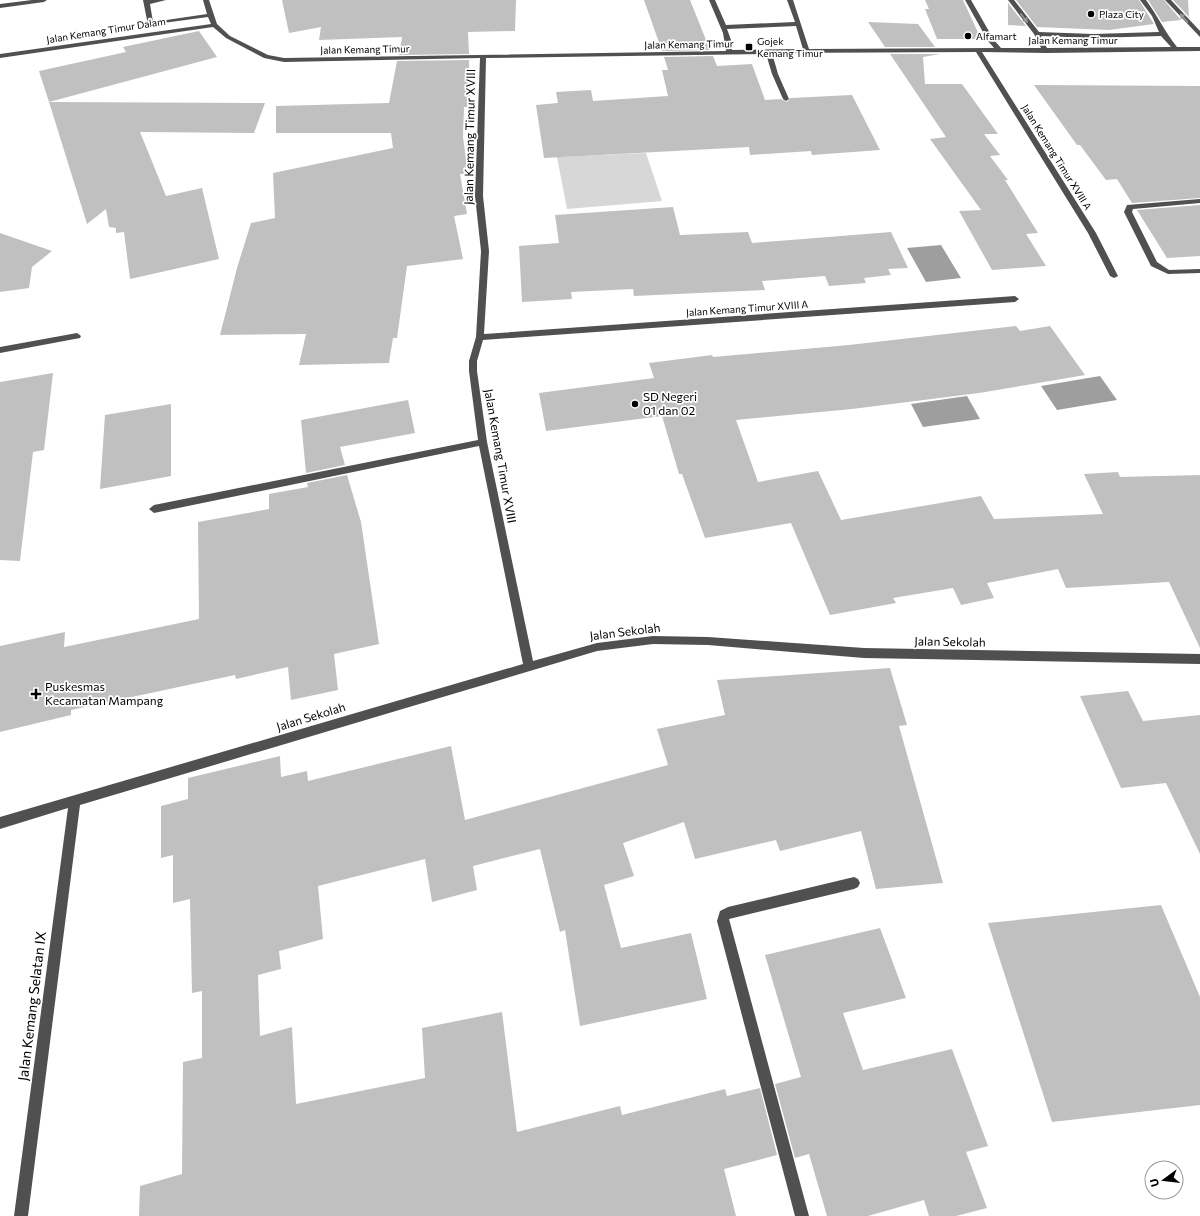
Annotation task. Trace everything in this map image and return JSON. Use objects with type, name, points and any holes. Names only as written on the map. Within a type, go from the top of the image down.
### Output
[{"type":"street","points":[[0,6],[44,0]]},
{"type":"street","points":[[163,0],[146,1],[150,24],[210,15]]},
{"type":"street","name":"Jalan Kemang Timur","points":[[206,0],[214,25],[228,37],[266,57],[284,60],[807,51],[1200,49]]},
{"type":"street","points":[[712,0],[724,27],[730,48],[729,53]]},
{"type":"street","points":[[790,0],[807,51]]},
{"type":"street","points":[[968,0],[991,41],[999,50]]},
{"type":"street","points":[[1011,0],[1037,34],[1046,50]]},
{"type":"street","points":[[1143,0],[1155,16],[1163,34],[1175,49]]},
{"type":"street","points":[[1168,0],[1200,35]]},
{"type":"street","points":[[724,27],[798,24]]},
{"type":"street","name":"Jalan Kemang Timur Dalam","points":[[0,56],[214,25]]},
{"type":"street","points":[[1037,34],[1093,36],[1163,34]]},
{"type":"street","name":"Jalan Kemang Timur XVIII A","points":[[978,50],[1092,233],[1114,276]]},
{"type":"street","points":[[770,52],[775,74],[786,100]]},
{"type":"street","name":"Jalan Kemang Timur XVIII","points":[[483,57],[479,196],[485,251],[480,337],[473,361],[473,371],[483,442],[529,666]]},
{"type":"street","points":[[1200,201],[1142,205],[1130,207],[1128,212],[1154,264],[1168,272],[1200,271]]},
{"type":"street","name":"Jalan Kemang Timur XVIII A","points":[[480,337],[1015,299]]},
{"type":"street","points":[[0,350],[77,336]]},
{"type":"street","points":[[154,509],[483,442]]},
{"type":"street","name":"Jalan Sekolah","points":[[0,823],[597,647],[653,640],[708,641],[864,653],[1200,659]]},
{"type":"street","name":"Jalan Kemang Selatan IX","points":[[21,1216],[75,801]]},
{"type":"street","points":[[802,1216],[723,921],[724,915],[728,913],[854,883]]},
{"type":"shaded area","points":[[646,153],[662,201],[567,209],[557,157]]},
{"type":"shaded area","points":[[941,245],[961,278],[926,282],[907,248]]},
{"type":"shaded area","points":[[1100,376],[1117,400],[1057,410],[1041,386]]},
{"type":"shaded area","points":[[967,396],[980,419],[923,427],[911,404]]},
{"type":"building","points":[[282,0],[516,0],[515,31],[468,32],[469,54],[399,55],[402,37],[319,40],[321,27],[289,33]]},
{"type":"building","points":[[644,0],[690,0],[710,50],[662,51]]},
{"type":"building","points":[[925,0],[963,0],[981,39],[937,39],[925,9],[929,9]]},
{"type":"building","name":"Plaza City","points":[[1016,0],[1139,0],[1154,24],[1109,30],[1037,27]]},
{"type":"building","points":[[1148,0],[1164,0],[1181,20],[1162,22]]},
{"type":"building","points":[[1173,0],[1188,0],[1189,17]]},
{"type":"building","points":[[1008,3],[1026,26],[1008,25]]},
{"type":"building","points":[[868,22],[918,24],[935,47],[885,47]]},
{"type":"building","points":[[199,31],[217,57],[49,102],[39,71],[126,52],[123,47]]},
{"type":"building","points":[[890,54],[940,54],[923,57],[925,84],[962,84],[998,134],[984,134],[1000,155],[990,156],[1008,180],[1005,180],[1038,233],[1026,234],[1046,266],[992,270],[959,211],[981,210],[930,139],[946,137]]},
{"type":"building","points":[[713,56],[717,66],[752,64],[765,100],[781,99],[787,102],[790,98],[852,95],[880,150],[812,155],[811,151],[750,155],[749,147],[544,158],[536,105],[558,103],[556,92],[591,90],[593,101],[668,96],[662,70],[668,70],[664,57]]},
{"type":"building","points":[[469,60],[470,107],[464,107],[463,137],[468,174],[460,174],[467,214],[454,216],[463,259],[407,266],[397,338],[393,338],[389,363],[299,365],[306,334],[220,335],[237,268],[251,223],[275,218],[273,173],[393,148],[391,133],[276,133],[276,106],[389,103],[397,61]]},
{"type":"building","points":[[1034,85],[1200,86],[1200,198],[1132,203],[1117,179],[1106,180],[1080,145],[1077,145]]},
{"type":"building","points":[[49,102],[265,103],[254,133],[140,132],[166,196],[202,188],[219,259],[130,279],[124,232],[116,233],[116,228],[109,227],[106,209],[87,224]]},
{"type":"building","points":[[1200,205],[1200,256],[1167,258],[1137,210]]},
{"type":"building","points":[[673,207],[680,235],[748,232],[752,243],[891,232],[908,268],[888,269],[891,275],[864,278],[866,283],[829,286],[825,276],[762,281],[765,290],[634,296],[633,289],[571,292],[572,299],[522,302],[519,246],[559,243],[555,215]]},
{"type":"building","points":[[0,233],[52,251],[32,267],[29,288],[0,292]]},
{"type":"building","points":[[1016,326],[1020,331],[1050,326],[1085,375],[979,393],[852,409],[736,420],[758,482],[818,471],[841,520],[981,496],[994,519],[1103,514],[1084,474],[1118,472],[1120,477],[1200,475],[1200,648],[1169,582],[1066,588],[1058,569],[987,583],[994,598],[961,605],[953,588],[893,598],[896,603],[830,615],[791,523],[705,538],[682,474],[679,474],[662,416],[546,431],[539,393],[654,378],[649,363],[712,355],[713,357],[849,345]]},
{"type":"building","points":[[53,373],[44,450],[33,452],[20,561],[0,560],[0,382]]},
{"type":"building","points":[[408,400],[415,433],[340,447],[345,465],[306,473],[301,420]]},
{"type":"building","points":[[171,404],[171,476],[100,489],[105,415]]},
{"type":"building","points":[[347,475],[361,522],[379,644],[334,654],[338,690],[291,700],[288,667],[236,679],[235,675],[71,710],[71,715],[0,732],[0,646],[65,632],[64,647],[199,619],[198,522],[269,509],[269,494],[308,487],[307,483]]},
{"type":"building","points":[[890,668],[907,725],[899,726],[943,883],[876,889],[861,831],[780,851],[776,840],[695,859],[684,822],[623,843],[634,876],[604,885],[621,948],[691,933],[707,999],[580,1026],[565,930],[560,932],[540,849],[473,866],[477,890],[432,902],[425,859],[318,886],[323,939],[279,951],[281,969],[258,975],[260,1036],[292,1027],[296,1104],[425,1078],[422,1028],[502,1012],[517,1132],[620,1106],[622,1115],[725,1089],[727,1096],[760,1088],[777,1155],[724,1169],[736,1216],[139,1216],[140,1186],[182,1174],[183,1062],[202,1058],[202,991],[192,993],[190,899],[173,903],[173,855],[161,858],[161,806],[188,799],[188,778],[280,756],[281,777],[307,771],[308,781],[451,746],[465,820],[668,765],[657,729],[725,715],[717,680]]},
{"type":"building","points":[[1128,691],[1143,721],[1200,715],[1200,854],[1166,783],[1121,788],[1080,696]]},
{"type":"building","points":[[1161,905],[1200,997],[1200,1105],[1052,1122],[988,923]]},
{"type":"building","points":[[880,928],[906,998],[843,1013],[863,1070],[952,1049],[988,1146],[966,1152],[987,1208],[956,1216],[929,1216],[924,1200],[868,1216],[827,1216],[809,1154],[795,1158],[775,1084],[801,1077],[765,955]]},
{"type":"place","name":"Plaza City","points":[[1091,14]]},
{"type":"place","name":"Alfamart","points":[[968,36]]},
{"type":"place","name":"Gojek Kemang Timur","points":[[749,47]]},
{"type":"place","name":"SD Negeri 01 dan 02","points":[[635,404]]},
{"type":"place","name":"Puskesmas Kecamatan Mampang","points":[[36,694]]}]
